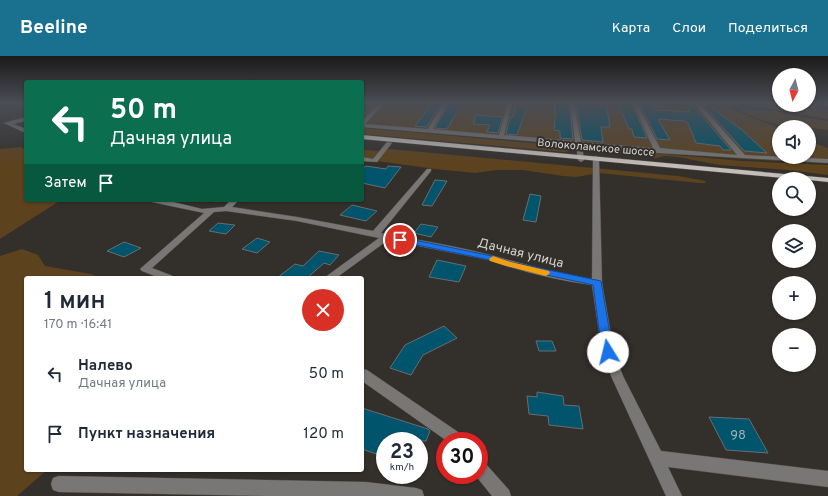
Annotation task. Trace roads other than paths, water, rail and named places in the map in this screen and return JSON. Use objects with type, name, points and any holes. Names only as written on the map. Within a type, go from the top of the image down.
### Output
[{"type":"main road","name":"Волоколамское шоссе","points":[[364,139],[828,180]]},
{"type":"main road","name":"Волоколамское шоссе","points":[[364,139],[581,159]]},
{"type":"main road","name":"Волоколамское шоссе","points":[[596,160],[772,178]]},
{"type":"main road","points":[[816,183],[828,184]]},
{"type":"street","points":[[8,124],[24,130]]},
{"type":"street","points":[[429,131],[434,124]]},
{"type":"street","points":[[501,137],[505,124]]},
{"type":"street","points":[[576,124],[581,159]]},
{"type":"street","points":[[645,124],[658,150]]},
{"type":"street","points":[[714,124],[743,157]]},
{"type":"street","points":[[364,125],[743,157],[828,157]]},
{"type":"street","points":[[364,160],[375,161],[389,142]]},
{"type":"street","points":[[596,160],[597,283],[608,352],[617,376],[674,496]]},
{"type":"street","points":[[374,235],[429,170]]},
{"type":"street","name":"Дачная улица","points":[[164,202],[202,211],[226,209],[298,219],[448,249],[564,277],[597,283]]},
{"type":"street","points":[[226,209],[234,202]]},
{"type":"street","points":[[164,276],[145,269],[211,211]]},
{"type":"street","points":[[332,276],[386,237]]},
{"type":"street","points":[[364,375],[446,432]]},
{"type":"street","points":[[656,458],[828,479]]},
{"type":"street","points":[[488,479],[502,496]]},
{"type":"street","points":[[59,484],[366,490],[416,496]]}]
